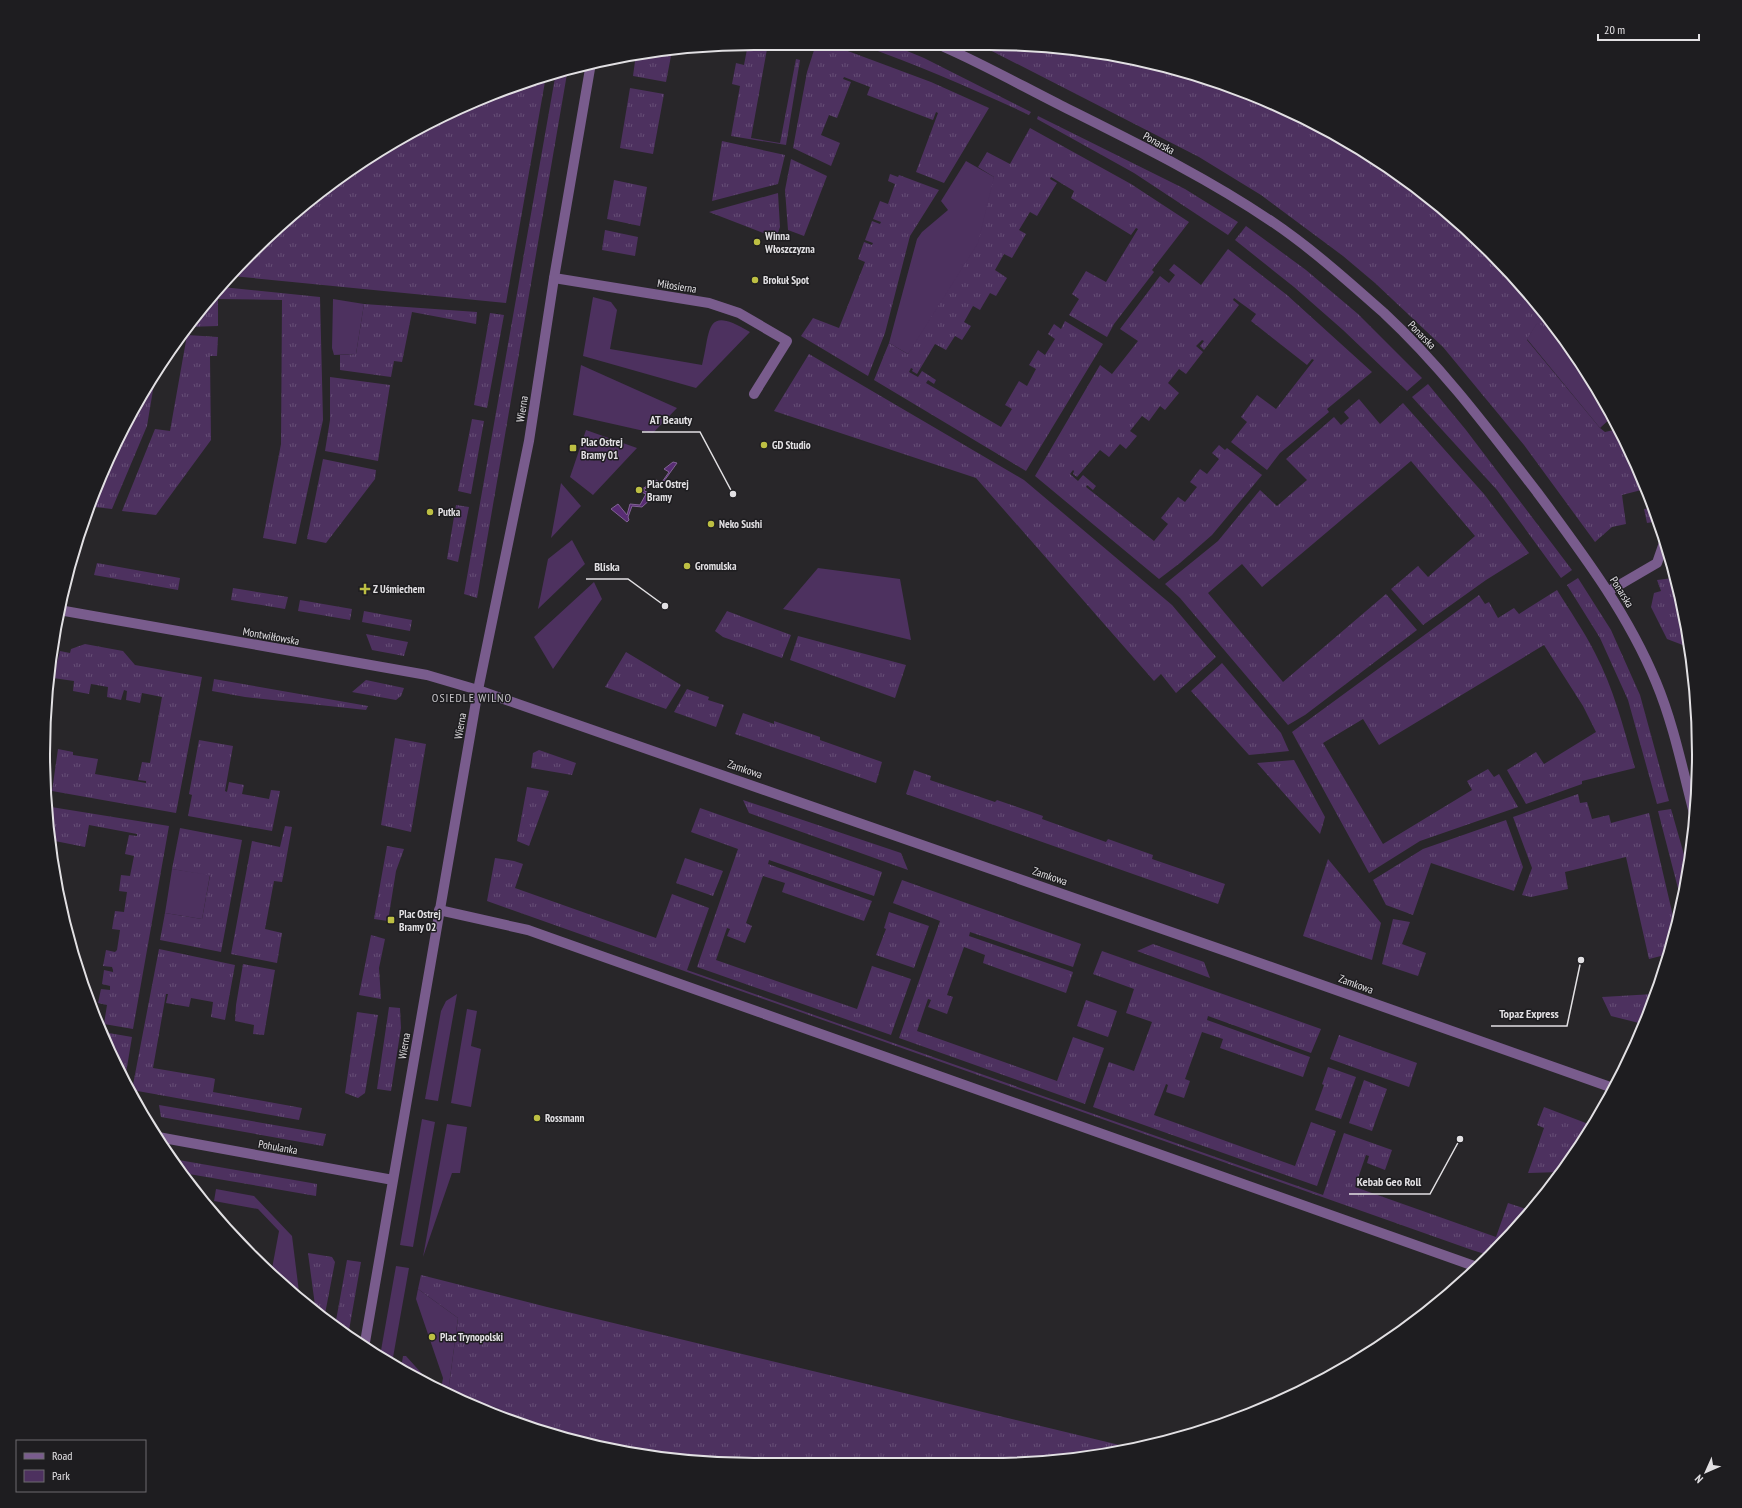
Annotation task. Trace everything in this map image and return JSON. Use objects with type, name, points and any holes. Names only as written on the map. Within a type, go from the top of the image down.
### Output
[{"type":"street","name":"Ponarska","points":[[950,50],[1117,134],[1216,188],[1270,221],[1322,260],[1383,313],[1420,349],[1491,432],[1608,591],[1634,634],[1657,684],[1676,741],[1690,797]]},
{"type":"street","name":"Wierna","points":[[365,1340],[478,690],[529,441],[554,278],[590,70]]},
{"type":"street","name":"Miłosierna","points":[[554,278],[709,303],[739,313],[787,341],[754,394]]},
{"type":"street","points":[[1608,591],[1657,563],[1662,550]]},
{"type":"street","name":"Montwiłłowska","points":[[65,611],[427,675],[478,690]]},
{"type":"street","name":"Zamkowa","points":[[478,690],[1199,941],[1608,1086]]},
{"type":"street","points":[[439,910],[528,930],[1472,1265]]},
{"type":"street","name":"Pohulanka","points":[[165,1138],[393,1180]]},
{"type":"green space","points":[[747,50],[767,50],[751,138],[780,143],[796,59],[800,60],[786,145],[731,136],[740,86],[732,84],[736,63],[744,65]]},
{"type":"green space","points":[[814,50],[845,50],[931,82],[989,108],[944,183],[916,172],[938,113],[936,112],[933,120],[867,95],[870,87],[844,77],[843,79],[851,82],[837,118],[829,115],[821,135],[840,143],[831,166],[793,148],[807,72]]},
{"type":"green space","points":[[875,50],[905,50],[924,58],[1031,112],[1029,115]]},
{"type":"green space","points":[[990,50],[1080,56],[1170,74],[1214,87],[1299,123],[1340,144],[1417,195],[1486,256],[1551,331],[1537,324],[1527,340],[1600,428],[1605,432],[1612,430],[1640,490],[1622,495],[1626,524],[1612,527],[1595,542],[1524,445],[1443,347],[1375,283],[1343,256],[1261,195],[1199,157]]},
{"type":"green space","points":[[671,56],[666,82],[633,76],[635,61]]},
{"type":"green space","points":[[567,76],[477,598],[464,594],[555,79]]},
{"type":"green space","points":[[545,82],[506,303],[237,277],[256,256],[325,195],[402,144],[485,104]]},
{"type":"green space","points":[[630,88],[664,94],[653,154],[620,148]]},
{"type":"green space","points":[[1038,116],[1185,189],[1238,222],[1228,235],[1134,173],[1037,119]]},
{"type":"green space","points":[[1030,128],[1131,184],[1189,222],[1152,270],[1154,272],[1114,324],[1107,337],[1069,315],[1079,299],[1072,294],[1086,271],[1106,282],[1138,229],[1136,228],[1131,235],[1071,198],[1074,191],[1051,177],[1050,179],[1057,183],[1037,216],[1030,212],[1019,230],[1026,234],[1012,258],[1004,254],[995,270],[1007,278],[996,296],[990,293],[980,310],[973,306],[964,322],[971,326],[962,340],[955,336],[946,350],[935,344],[917,374],[912,371],[913,369],[911,368],[909,372],[918,377],[922,371],[936,380],[934,384],[928,380],[926,383],[1001,427],[1012,409],[1005,405],[1019,381],[1027,386],[1036,369],[1029,365],[1038,350],[1045,355],[1055,339],[1048,334],[1054,324],[1061,329],[1065,321],[1103,344],[1026,471],[874,380],[889,343],[908,354],[994,177],[978,167],[987,152],[1010,164]]},
{"type":"green space","points":[[722,141],[785,155],[778,184],[712,201]]},
{"type":"green space","points":[[791,159],[827,176],[804,236],[788,230],[785,190]]},
{"type":"green space","points":[[966,161],[994,177],[978,243],[908,354],[889,343],[917,239],[922,232],[948,210],[941,201]]},
{"type":"green space","points":[[890,174],[898,177],[899,175],[939,190],[910,236],[885,333],[868,376],[801,336],[813,318],[839,328],[865,262],[858,259],[864,242],[872,245],[873,243],[865,240],[872,221],[880,224],[881,222],[873,219],[880,201],[888,204],[895,184],[888,181]]},
{"type":"green space","points":[[614,180],[647,187],[640,226],[607,219]]},
{"type":"green space","points":[[778,193],[780,227],[776,238],[709,212]]},
{"type":"green space","points":[[1246,226],[1306,270],[1358,314],[1422,378],[1407,391],[1343,330],[1294,287],[1235,240]]},
{"type":"green space","points":[[605,230],[638,237],[635,256],[602,250]]},
{"type":"green space","points":[[1228,249],[1287,295],[1372,372],[1327,409],[1329,412],[1280,453],[1267,470],[1231,442],[1247,422],[1241,417],[1257,395],[1276,409],[1314,360],[1312,359],[1307,365],[1251,321],[1256,314],[1234,298],[1233,300],[1239,305],[1204,350],[1200,346],[1204,341],[1202,340],[1196,346],[1203,352],[1186,374],[1179,369],[1168,383],[1179,393],[1165,410],[1160,406],[1149,421],[1142,416],[1130,431],[1137,436],[1126,449],[1120,444],[1109,457],[1100,450],[1077,477],[1073,474],[1073,470],[1070,474],[1078,481],[1083,475],[1096,486],[1093,490],[1087,485],[1086,487],[1154,541],[1168,524],[1161,518],[1178,497],[1185,502],[1197,487],[1190,482],[1200,469],[1207,474],[1219,459],[1212,453],[1219,445],[1225,450],[1227,448],[1262,475],[1212,535],[1159,579],[1035,476],[1100,365],[1112,374],[1138,341],[1120,329],[1160,276],[1169,283],[1175,275],[1169,270],[1174,264],[1201,285]]},
{"type":"green space","points":[[227,288],[320,297],[323,420],[296,544],[263,538],[281,444],[282,300],[218,299],[218,326],[194,327]]},
{"type":"green space","points":[[593,297],[611,302],[617,310],[610,349],[702,365],[709,332],[712,325],[717,321],[724,320],[750,332],[696,388],[583,356]]},
{"type":"green space","points":[[333,299],[364,304],[356,354],[334,355],[332,348]]},
{"type":"green space","points":[[364,304],[477,312],[476,324],[412,312],[402,362],[394,361],[391,377],[340,370],[340,355],[356,354]]},
{"type":"green space","points":[[490,313],[504,315],[487,408],[474,405]]},
{"type":"green space","points":[[1537,323],[1551,331],[1598,402],[1608,421],[1600,428],[1527,339]]},
{"type":"green space","points":[[188,335],[218,337],[217,356],[210,356],[211,440],[156,515],[122,511],[155,429],[170,431],[187,337]]},
{"type":"green space","points":[[809,354],[1024,480],[1172,605],[1216,657],[1176,693],[1161,674],[1154,681],[976,478],[774,411]]},
{"type":"green space","points":[[581,365],[677,408],[653,433],[573,415]]},
{"type":"green space","points":[[330,377],[390,385],[378,461],[325,451],[330,420]]},
{"type":"green space","points":[[1428,384],[1466,430],[1572,570],[1561,578],[1497,490],[1412,397]]},
{"type":"green space","points":[[153,387],[147,426],[112,509],[95,507],[123,443],[144,402]]},
{"type":"green space","points":[[1359,399],[1380,424],[1403,403],[1484,494],[1529,553],[1486,580],[1423,625],[1391,589],[1418,566],[1428,577],[1475,536],[1411,461],[1262,587],[1242,564],[1208,593],[1283,682],[1386,594],[1417,630],[1305,715],[1288,725],[1180,598],[1165,584],[1218,541],[1260,490],[1277,506],[1307,480],[1286,459],[1334,417],[1341,425],[1349,418],[1344,412]]},
{"type":"green space","points":[[472,419],[484,421],[471,494],[458,491]]},
{"type":"green space","points":[[586,430],[637,448],[593,495],[570,477]]},
{"type":"green space","points":[[323,459],[376,470],[375,479],[326,543],[307,539]]},
{"type":"green space","points":[[561,483],[581,506],[551,538]]},
{"type":"green space","points":[[456,505],[469,507],[458,562],[447,559]]},
{"type":"green space","points":[[1644,509],[1647,509],[1653,522],[1647,523]]},
{"type":"green space","points":[[572,540],[585,564],[538,609],[548,559]]},
{"type":"green space","points":[[97,563],[180,578],[178,590],[94,575]]},
{"type":"green space","points":[[818,568],[900,579],[911,640],[783,609]]},
{"type":"green space","points":[[1578,578],[1611,630],[1640,695],[1669,801],[1657,804],[1628,700],[1600,638],[1567,585]]},
{"type":"green space","points":[[1669,578],[1683,645],[1667,639],[1651,607],[1654,593],[1661,591],[1657,580]]},
{"type":"green space","points":[[594,582],[602,599],[553,669],[534,637]]},
{"type":"green space","points":[[233,588],[288,597],[285,609],[231,600]]},
{"type":"green space","points":[[1557,590],[1586,637],[1602,667],[1618,709],[1635,768],[1582,781],[1582,784],[1526,804],[1507,770],[1536,752],[1544,764],[1596,732],[1583,706],[1544,645],[1379,745],[1363,719],[1323,743],[1383,844],[1472,790],[1467,781],[1488,769],[1494,777],[1499,774],[1518,807],[1420,841],[1369,873],[1292,732],[1479,595],[1485,604],[1489,602],[1498,618],[1514,608],[1519,614]]},
{"type":"green space","points":[[300,600],[352,609],[350,620],[298,611]]},
{"type":"green space","points":[[364,611],[412,620],[410,631],[362,622]]},
{"type":"green space","points":[[727,611],[791,635],[782,658],[723,637],[715,631]]},
{"type":"green space","points":[[366,634],[408,642],[404,656],[372,650]]},
{"type":"green space","points":[[798,636],[906,665],[895,698],[790,660]]},
{"type":"green space","points":[[85,644],[123,651],[135,665],[202,677],[176,813],[52,791],[58,749],[73,752],[73,755],[98,759],[95,774],[146,783],[146,781],[138,780],[142,762],[150,763],[162,697],[142,693],[140,703],[126,700],[127,691],[124,690],[121,700],[107,697],[108,687],[91,684],[89,694],[73,691],[74,681],[55,678],[60,651],[70,653],[71,649]]},
{"type":"green space","points":[[626,652],[681,685],[666,709],[605,687]]},
{"type":"green space","points":[[1222,663],[1281,733],[1289,751],[1249,755],[1191,691]]},
{"type":"green space","points":[[214,679],[368,706],[366,710],[245,697],[212,691]]},
{"type":"green space","points":[[366,680],[404,688],[401,696],[396,700],[352,692]]},
{"type":"green space","points":[[687,689],[709,697],[708,700],[724,705],[716,727],[674,712]]},
{"type":"green space","points":[[743,713],[774,724],[774,721],[820,737],[820,740],[882,762],[876,783],[735,734]]},
{"type":"green space","points":[[395,738],[426,744],[411,832],[381,825]]},
{"type":"green space","points":[[199,740],[233,746],[225,791],[227,792],[229,782],[244,785],[242,794],[269,799],[271,790],[280,791],[272,831],[188,816],[192,795],[189,794]]},
{"type":"green space","points":[[539,750],[576,763],[572,775],[531,768],[533,753]]},
{"type":"green space","points":[[1294,760],[1325,817],[1320,834],[1257,763]]},
{"type":"green space","points":[[914,770],[931,776],[930,780],[995,802],[997,800],[1043,816],[1042,819],[1106,842],[1108,839],[1153,855],[1152,859],[1225,884],[1218,904],[906,794]]},
{"type":"green space","points":[[527,787],[549,791],[529,846],[517,841]]},
{"type":"green space","points":[[1578,794],[1580,803],[1587,802],[1592,819],[1609,815],[1611,823],[1649,813],[1673,915],[1662,956],[1649,959],[1626,857],[1565,872],[1568,889],[1531,897],[1522,895],[1532,868],[1513,817]]},
{"type":"green space","points":[[743,800],[901,853],[908,870],[749,813]]},
{"type":"green space","points":[[53,807],[169,826],[133,1029],[104,1024],[107,1005],[98,1003],[101,989],[110,990],[110,986],[102,984],[104,970],[113,972],[113,970],[112,967],[103,966],[106,950],[115,952],[117,950],[120,930],[112,929],[115,911],[124,912],[127,892],[119,891],[121,875],[130,876],[134,856],[125,854],[129,835],[137,836],[137,834],[89,825],[85,847],[56,841]]},
{"type":"green space","points":[[700,808],[882,872],[874,896],[769,860],[768,864],[872,901],[864,921],[782,892],[785,883],[763,876],[746,923],[752,926],[745,943],[727,936],[730,929],[727,928],[716,960],[857,1009],[872,966],[911,979],[891,1035],[697,967],[738,849],[691,832]]},
{"type":"green space","points":[[1671,809],[1684,856],[1678,889],[1658,811]]},
{"type":"green space","points":[[1506,820],[1523,867],[1514,891],[1431,863],[1413,915],[1386,905],[1373,880],[1423,849]]},
{"type":"green space","points":[[285,826],[292,827],[282,882],[274,881],[265,929],[282,933],[277,963],[231,954],[252,841],[280,847]]},
{"type":"green space","points":[[180,828],[242,840],[221,952],[160,940],[165,913],[202,919],[210,876],[172,869]]},
{"type":"green space","points":[[387,846],[404,849],[396,871],[388,921],[374,919]]},
{"type":"green space","points":[[495,858],[514,861],[523,864],[515,888],[656,938],[672,894],[709,908],[687,970],[1323,1195],[1344,1133],[1392,1150],[1385,1170],[1367,1163],[1369,1156],[1366,1155],[1355,1187],[1496,1237],[1508,1203],[1525,1209],[1484,1254],[487,901]]},
{"type":"green space","points":[[685,858],[723,871],[713,896],[676,883]]},
{"type":"green space","points":[[1328,859],[1381,923],[1372,960],[1303,936]]},
{"type":"green space","points":[[172,869],[210,875],[202,919],[165,913]]},
{"type":"green space","points":[[902,880],[1081,944],[1073,967],[970,932],[969,936],[1073,972],[1066,993],[983,963],[985,955],[964,947],[947,995],[953,997],[947,1014],[928,1007],[931,1000],[928,999],[917,1031],[1057,1081],[1073,1037],[1104,1048],[1085,1104],[899,1038],[940,921],[893,903]]},
{"type":"green space","points":[[889,912],[929,926],[914,968],[876,955],[886,929],[884,928]]},
{"type":"green space","points":[[1393,919],[1410,922],[1402,944],[1426,953],[1418,976],[1382,964]]},
{"type":"green space","points":[[371,935],[385,939],[379,968],[381,999],[359,995]]},
{"type":"green space","points":[[1153,944],[1204,962],[1210,978],[1137,951]]},
{"type":"green space","points":[[159,949],[235,965],[225,1020],[211,1017],[213,1002],[191,998],[189,1007],[166,1003],[168,994],[166,994],[153,1068],[215,1079],[213,1092],[302,1108],[299,1120],[136,1091],[133,1085]]},
{"type":"green space","points":[[1102,951],[1321,1029],[1311,1053],[1208,1016],[1207,1020],[1310,1057],[1303,1077],[1220,1048],[1223,1039],[1202,1032],[1185,1079],[1190,1081],[1184,1098],[1166,1092],[1168,1085],[1166,1084],[1154,1115],[1295,1166],[1311,1122],[1336,1131],[1317,1186],[1093,1107],[1109,1062],[1134,1071],[1152,1022],[1126,1013],[1134,989],[1093,974]]},
{"type":"green space","points":[[243,964],[275,970],[264,1035],[253,1034],[254,1025],[235,1021],[236,1005]]},
{"type":"green space","points":[[457,994],[438,1101],[425,1099],[441,1011],[446,1001]]},
{"type":"green space","points":[[1649,994],[1638,1023],[1611,1016],[1602,997]]},
{"type":"green space","points":[[1086,1000],[1117,1011],[1108,1037],[1077,1026]]},
{"type":"green space","points":[[389,1007],[400,1008],[401,1028],[391,1091],[377,1089]]},
{"type":"green space","points":[[467,1009],[477,1011],[471,1046],[481,1049],[471,1107],[451,1103]]},
{"type":"green space","points":[[357,1012],[378,1015],[365,1093],[358,1098],[345,1093]]},
{"type":"green space","points":[[109,1033],[132,1037],[126,1071]]},
{"type":"green space","points":[[1339,1035],[1417,1063],[1409,1087],[1330,1059]]},
{"type":"green space","points":[[1328,1067],[1356,1077],[1341,1119],[1315,1110],[1324,1085],[1322,1084]]},
{"type":"green space","points":[[1364,1080],[1387,1089],[1372,1131],[1349,1123]]},
{"type":"green space","points":[[159,1105],[326,1134],[323,1146],[161,1117]]},
{"type":"green space","points":[[1544,1107],[1587,1123],[1554,1172],[1528,1173],[1544,1128],[1537,1125]]},
{"type":"green space","points":[[422,1119],[435,1122],[413,1247],[400,1245]]},
{"type":"green space","points":[[447,1124],[467,1127],[460,1173],[452,1173],[423,1257]]},
{"type":"green space","points":[[179,1160],[317,1184],[316,1196],[189,1174]]},
{"type":"green space","points":[[216,1189],[254,1196],[292,1236],[299,1291],[272,1267],[279,1231],[258,1209],[214,1201]]},
{"type":"green space","points":[[308,1253],[332,1257],[335,1262],[325,1313],[315,1304]]},
{"type":"green space","points":[[347,1260],[361,1262],[349,1330],[336,1321]]},
{"type":"green space","points":[[396,1266],[409,1268],[393,1358],[381,1351]]},
{"type":"green space","points":[[421,1275],[547,1307],[1119,1445],[1080,1452],[988,1458],[754,1458],[662,1452],[572,1434],[528,1421],[449,1388],[458,1318],[418,1289]]},
{"type":"green space","points":[[418,1289],[458,1318],[449,1388],[442,1384],[443,1378],[416,1299]]},
{"type":"green space","points":[[403,1356],[406,1356],[423,1375],[402,1364]]},
{"type":"shaded area","points":[[673,462],[677,463],[659,488],[656,482],[643,490],[654,496],[642,507],[632,506],[628,517],[629,520],[627,522],[611,509],[618,504],[627,515],[630,504],[640,505],[646,494],[639,491],[657,480],[660,485],[669,472],[664,469]]},
{"type":"place","name":"Winna Włoszczyzna","points":[[757,242]]},
{"type":"place","name":"Brokuł Spot","points":[[755,280]]},
{"type":"place","name":"GD Studio","points":[[764,445]]},
{"type":"place","name":"Plac Ostrej Bramy 01","points":[[573,448]]},
{"type":"place","name":"Plac Ostrej Bramy","points":[[639,490]]},
{"type":"place","name":"AT Beauty","points":[[733,494]]},
{"type":"place","name":"Putka","points":[[430,512]]},
{"type":"place","name":"Neko Sushi","points":[[711,524]]},
{"type":"place","name":"Gromulska","points":[[687,566]]},
{"type":"place","name":"Z Uśmiechem","points":[[365,589]]},
{"type":"place","name":"Bliska","points":[[665,606]]},
{"type":"place","name":"Plac Ostrej Bramy 02","points":[[391,920]]},
{"type":"place","name":"Topaz Express","points":[[1581,960]]},
{"type":"place","name":"Rossmann","points":[[537,1118]]},
{"type":"place","name":"Kebab Geo Roll","points":[[1460,1139]]},
{"type":"place","name":"Plac Trynopolski","points":[[432,1337]]},
{"type":"district","name":"OSIEDLE WILNO","points":[[472,697]]}]
